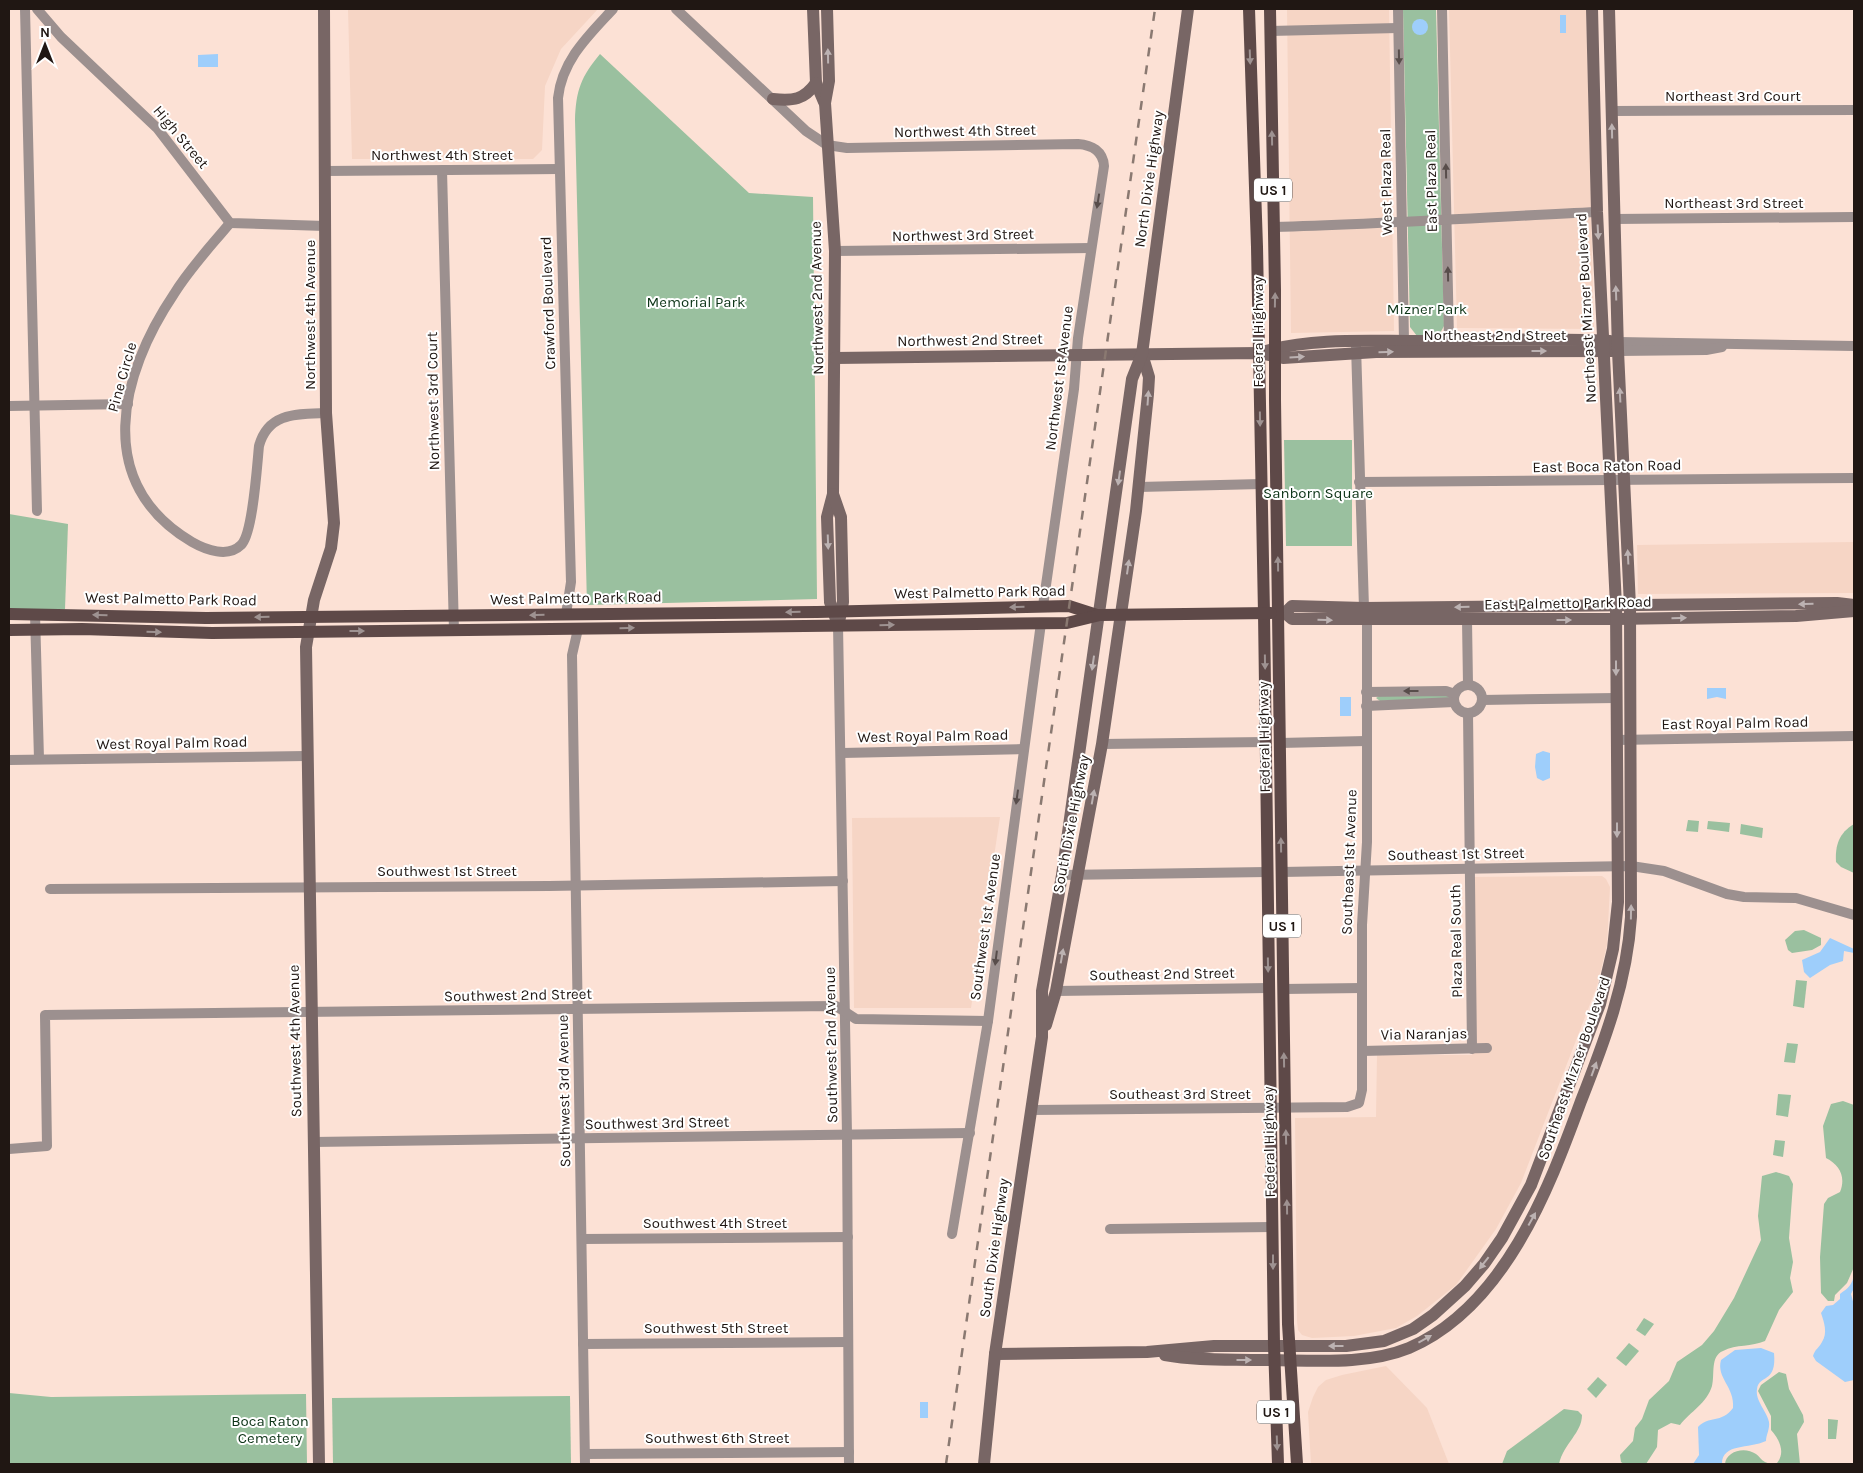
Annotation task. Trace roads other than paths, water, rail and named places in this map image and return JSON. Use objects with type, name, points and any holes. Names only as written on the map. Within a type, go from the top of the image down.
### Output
[{"type":"main road","name":"Northwest 4th Avenue","points":[[311,617],[334,531],[326,413],[324,9]]},
{"type":"main road","name":"Northwest 2nd Avenue","points":[[812,9],[816,83],[824,103],[828,145],[835,251],[834,494],[841,517],[838,626]]},
{"type":"main road","name":"Northwest 2nd Avenue","points":[[824,103],[829,80],[827,9]]},
{"type":"main road","name":"North Dixie Highway","points":[[1100,615],[1132,379],[1142,354],[1188,9]]},
{"type":"main road","name":"Federal Highway","points":[[1249,9],[1259,353],[1274,1360],[1278,1464]]},
{"type":"main road","name":"Federal Highway","points":[[1270,9],[1275,352],[1282,613],[1280,743],[1287,1247],[1289,1345],[1297,1464]]},
{"type":"main road","name":"Northeast Mizner Boulevard","points":[[1592,9],[1597,212],[1616,606]]},
{"type":"main road","points":[[1601,9],[1609,34]]},
{"type":"main road","name":"Northeast Mizner Boulevard","points":[[1608,9],[1618,346],[1630,612]]},
{"type":"main road","points":[[1594,73],[1599,77],[1612,111]]},
{"type":"main road","points":[[773,99],[799,99],[809,93],[816,83]]},
{"type":"main road","name":"Northeast 2nd Street","points":[[1106,354],[1275,352],[1295,357],[1404,341],[1446,346],[1618,346]]},
{"type":"main road","name":"Northeast 2nd Street","points":[[1356,347],[1412,352],[1446,346]]},
{"type":"main road","name":"Northwest 2nd Street","points":[[835,358],[1106,354]]},
{"type":"main road","name":"North Dixie Highway","points":[[1122,615],[1139,487],[1149,377],[1142,354]]},
{"type":"main road","name":"East Palmetto Park Road","points":[[1282,613],[1292,620],[1616,619],[1630,612],[1837,603],[1854,605]]},
{"type":"main road","name":"West Palmetto Park Road","points":[[9,614],[178,618],[454,616],[1069,606],[1100,615]]},
{"type":"main road","name":"East Palmetto Park Road","points":[[1100,615],[1282,613],[1292,606],[1364,608],[1616,606],[1630,612],[1796,616],[1854,611]]},
{"type":"main road","name":"Southeast Mizner Boulevard","points":[[1147,1352],[1214,1346],[1346,1346],[1384,1341],[1399,1336],[1423,1323],[1446,1305],[1465,1286],[1498,1245],[1531,1185],[1600,1004],[1616,934],[1616,606]]},
{"type":"main road","name":"Southeast Mizner Boulevard","points":[[1147,1352],[1214,1359],[1341,1360],[1380,1356],[1408,1348],[1437,1333],[1463,1312],[1501,1266],[1526,1229],[1548,1187],[1615,1009],[1629,950],[1631,866],[1630,612]]},
{"type":"main road","points":[[534,629],[559,621],[566,614]]},
{"type":"main road","points":[[578,629],[584,622],[603,614]]},
{"type":"main road","name":"West Palmetto Park Road","points":[[9,630],[204,633],[1067,623],[1100,615]]},
{"type":"main road","name":"South Dixie Highway","points":[[1042,1037],[1042,991],[1062,876],[1100,615]]},
{"type":"main road","name":"South Dixie Highway","points":[[984,1464],[995,1354],[1042,1037],[1056,991],[1078,875],[1102,744],[1122,615]]},
{"type":"main road","name":"Southwest 4th Avenue","points":[[311,617],[306,647],[306,756],[319,1464]]},
{"type":"main road","points":[[1267,846],[1274,864],[1282,872]]},
{"type":"main road","points":[[1267,872],[1282,898]]},
{"type":"main road","points":[[1273,1227],[1287,1247]]},
{"type":"main road","points":[[1214,1346],[1214,1359]]},
{"type":"main road","points":[[995,1354],[1147,1352]]},
{"type":"street","points":[[25,9],[38,511]]},
{"type":"street","name":"High Street","points":[[37,9],[60,37],[157,128],[230,223]]},
{"type":"street","name":"Crawford Boulevard","points":[[566,614],[571,582],[558,169],[559,85],[566,66],[577,48],[613,9]]},
{"type":"street","points":[[676,9],[806,131],[828,145]]},
{"type":"street","name":"West Plaza Real","points":[[1398,9],[1404,341]]},
{"type":"street","name":"East Plaza Real","points":[[1442,9],[1447,220],[1446,346]]},
{"type":"street","points":[[1270,31],[1398,28]]},
{"type":"street","name":"Northeast 3rd Court","points":[[1612,111],[1854,110]]},
{"type":"street","name":"Northwest 4th Street","points":[[828,145],[847,148],[1088,145],[1100,154]]},
{"type":"street","name":"Northwest 1st Avenue","points":[[1043,606],[1091,248],[1104,166],[1100,154]]},
{"type":"street","name":"Northwest 4th Street","points":[[325,171],[558,169]]},
{"type":"street","name":"Northwest 3rd Court","points":[[442,170],[454,631]]},
{"type":"street","points":[[1274,226],[1402,224],[1597,212]]},
{"type":"street","name":"Northeast 3rd Street","points":[[1614,219],[1854,217]]},
{"type":"street","points":[[230,223],[325,226]]},
{"type":"street","name":"Pine Circle","points":[[230,223],[192,268],[163,310],[140,360],[128,404],[125,446],[128,464],[144,495],[159,515],[185,538],[208,549],[225,552],[241,545],[246,538],[259,446],[261,437],[271,423],[286,415],[326,413]]},
{"type":"street","name":"Northwest 3rd Street","points":[[835,251],[1091,248]]},
{"type":"street","points":[[1404,341],[1412,352]]},
{"type":"street","name":"Northeast 2nd Street","points":[[1618,346],[1683,346],[1706,350],[1731,346],[1854,346]]},
{"type":"street","points":[[1356,347],[1364,608]]},
{"type":"street","points":[[9,406],[128,404]]},
{"type":"street","name":"East Boca Raton Road","points":[[1359,482],[1610,482],[1854,478]]},
{"type":"street","points":[[1139,487],[1261,484]]},
{"type":"street","points":[[35,614],[39,759]]},
{"type":"street","points":[[1467,620],[1468,685]]},
{"type":"street","name":"Southeast 1st Avenue","points":[[1359,1103],[1362,1090],[1362,926],[1367,842],[1367,621]]},
{"type":"street","name":"Southwest 1st Avenue","points":[[952,1234],[988,1021],[1041,623]]},
{"type":"street","name":"Southwest 2nd Avenue","points":[[838,626],[842,753],[849,1464]]},
{"type":"street","name":"Southwest 3rd Avenue","points":[[578,629],[572,655],[585,1459]]},
{"type":"street","points":[[1366,692],[1446,691],[1455,698],[1460,710],[1468,713],[1479,707],[1482,700],[1480,691],[1468,685],[1460,687],[1455,698]]},
{"type":"street","points":[[1366,706],[1455,698]]},
{"type":"street","points":[[1482,700],[1616,698]]},
{"type":"street","name":"Plaza Real South","points":[[1468,713],[1472,1048]]},
{"type":"street","name":"East Royal Palm Road","points":[[1616,740],[1854,736]]},
{"type":"street","points":[[1280,743],[1366,741]]},
{"type":"street","points":[[1102,744],[1266,742]]},
{"type":"street","name":"West Royal Palm Road","points":[[842,753],[1024,749]]},
{"type":"street","name":"West Royal Palm Road","points":[[9,760],[306,756]]},
{"type":"street","name":"Southeast 1st Street","points":[[1282,872],[1631,866],[1664,871],[1727,894],[1744,897],[1796,898],[1854,916]]},
{"type":"street","points":[[1062,876],[1267,872]]},
{"type":"street","name":"Southwest 1st Street","points":[[50,889],[843,881]]},
{"type":"street","name":"Southeast 2nd Street","points":[[1056,991],[1269,988]]},
{"type":"street","points":[[1283,989],[1362,988]]},
{"type":"street","name":"Southwest 2nd Street","points":[[9,1149],[47,1146],[45,1015],[836,1006],[856,1019],[988,1021]]},
{"type":"street","name":"Via Naranjas","points":[[1362,1050],[1487,1048]]},
{"type":"street","name":"Southeast 3rd Street","points":[[1031,1110],[1347,1107],[1359,1103]]},
{"type":"street","name":"Southwest 3rd Street","points":[[313,1142],[970,1133]]},
{"type":"street","points":[[1110,1229],[1273,1227]]},
{"type":"street","name":"Southwest 4th Street","points":[[582,1239],[848,1237]]},
{"type":"street","name":"Southwest 5th Street","points":[[583,1344],[848,1342]]},
{"type":"street","name":"Southwest 6th Street","points":[[585,1459],[849,1452]]},
{"type":"water","points":[[1560,15],[1566,15],[1566,33],[1560,33]]},
{"type":"water","points":[[1417,19],[1423,19],[1428,24],[1426,33],[1417,35],[1412,30],[1412,24]]},
{"type":"water","points":[[218,54],[218,67],[198,67],[198,55]]},
{"type":"water","points":[[1707,688],[1726,688],[1726,699],[1717,697],[1707,699]]},
{"type":"water","points":[[1340,697],[1351,697],[1351,716],[1340,716]]},
{"type":"water","points":[[1543,751],[1550,753],[1550,778],[1543,781],[1537,778],[1535,767],[1536,754]]},
{"type":"water","points":[[1830,938],[1854,949],[1854,953],[1844,951],[1843,961],[1830,965],[1810,978],[1804,972],[1802,960],[1820,952]]},
{"type":"water","points":[[1854,1273],[1854,1288],[1851,1294],[1854,1305],[1854,1380],[1845,1382],[1816,1361],[1813,1356],[1825,1335],[1821,1313],[1826,1306],[1833,1305],[1840,1299],[1840,1294],[1848,1288]]},
{"type":"water","points":[[1761,1348],[1774,1353],[1773,1370],[1758,1384],[1757,1389],[1759,1402],[1769,1422],[1766,1441],[1731,1450],[1723,1457],[1722,1464],[1693,1464],[1699,1455],[1698,1427],[1706,1421],[1724,1416],[1733,1408],[1731,1394],[1721,1372],[1721,1360],[1735,1350]]},
{"type":"water","points":[[920,1402],[928,1402],[928,1418],[920,1418]]},
{"type":"railway","points":[[946,1464],[1155,9]]},
{"type":"park label","name":"Memorial Park","points":[[696,302]]},
{"type":"park label","name":"Mizner Park","points":[[1427,309]]},
{"type":"park label","name":"Sanborn Square","points":[[1318,493]]},
{"type":"park label","name":"Boca Raton Cemetery","points":[[270,1430]]}]
